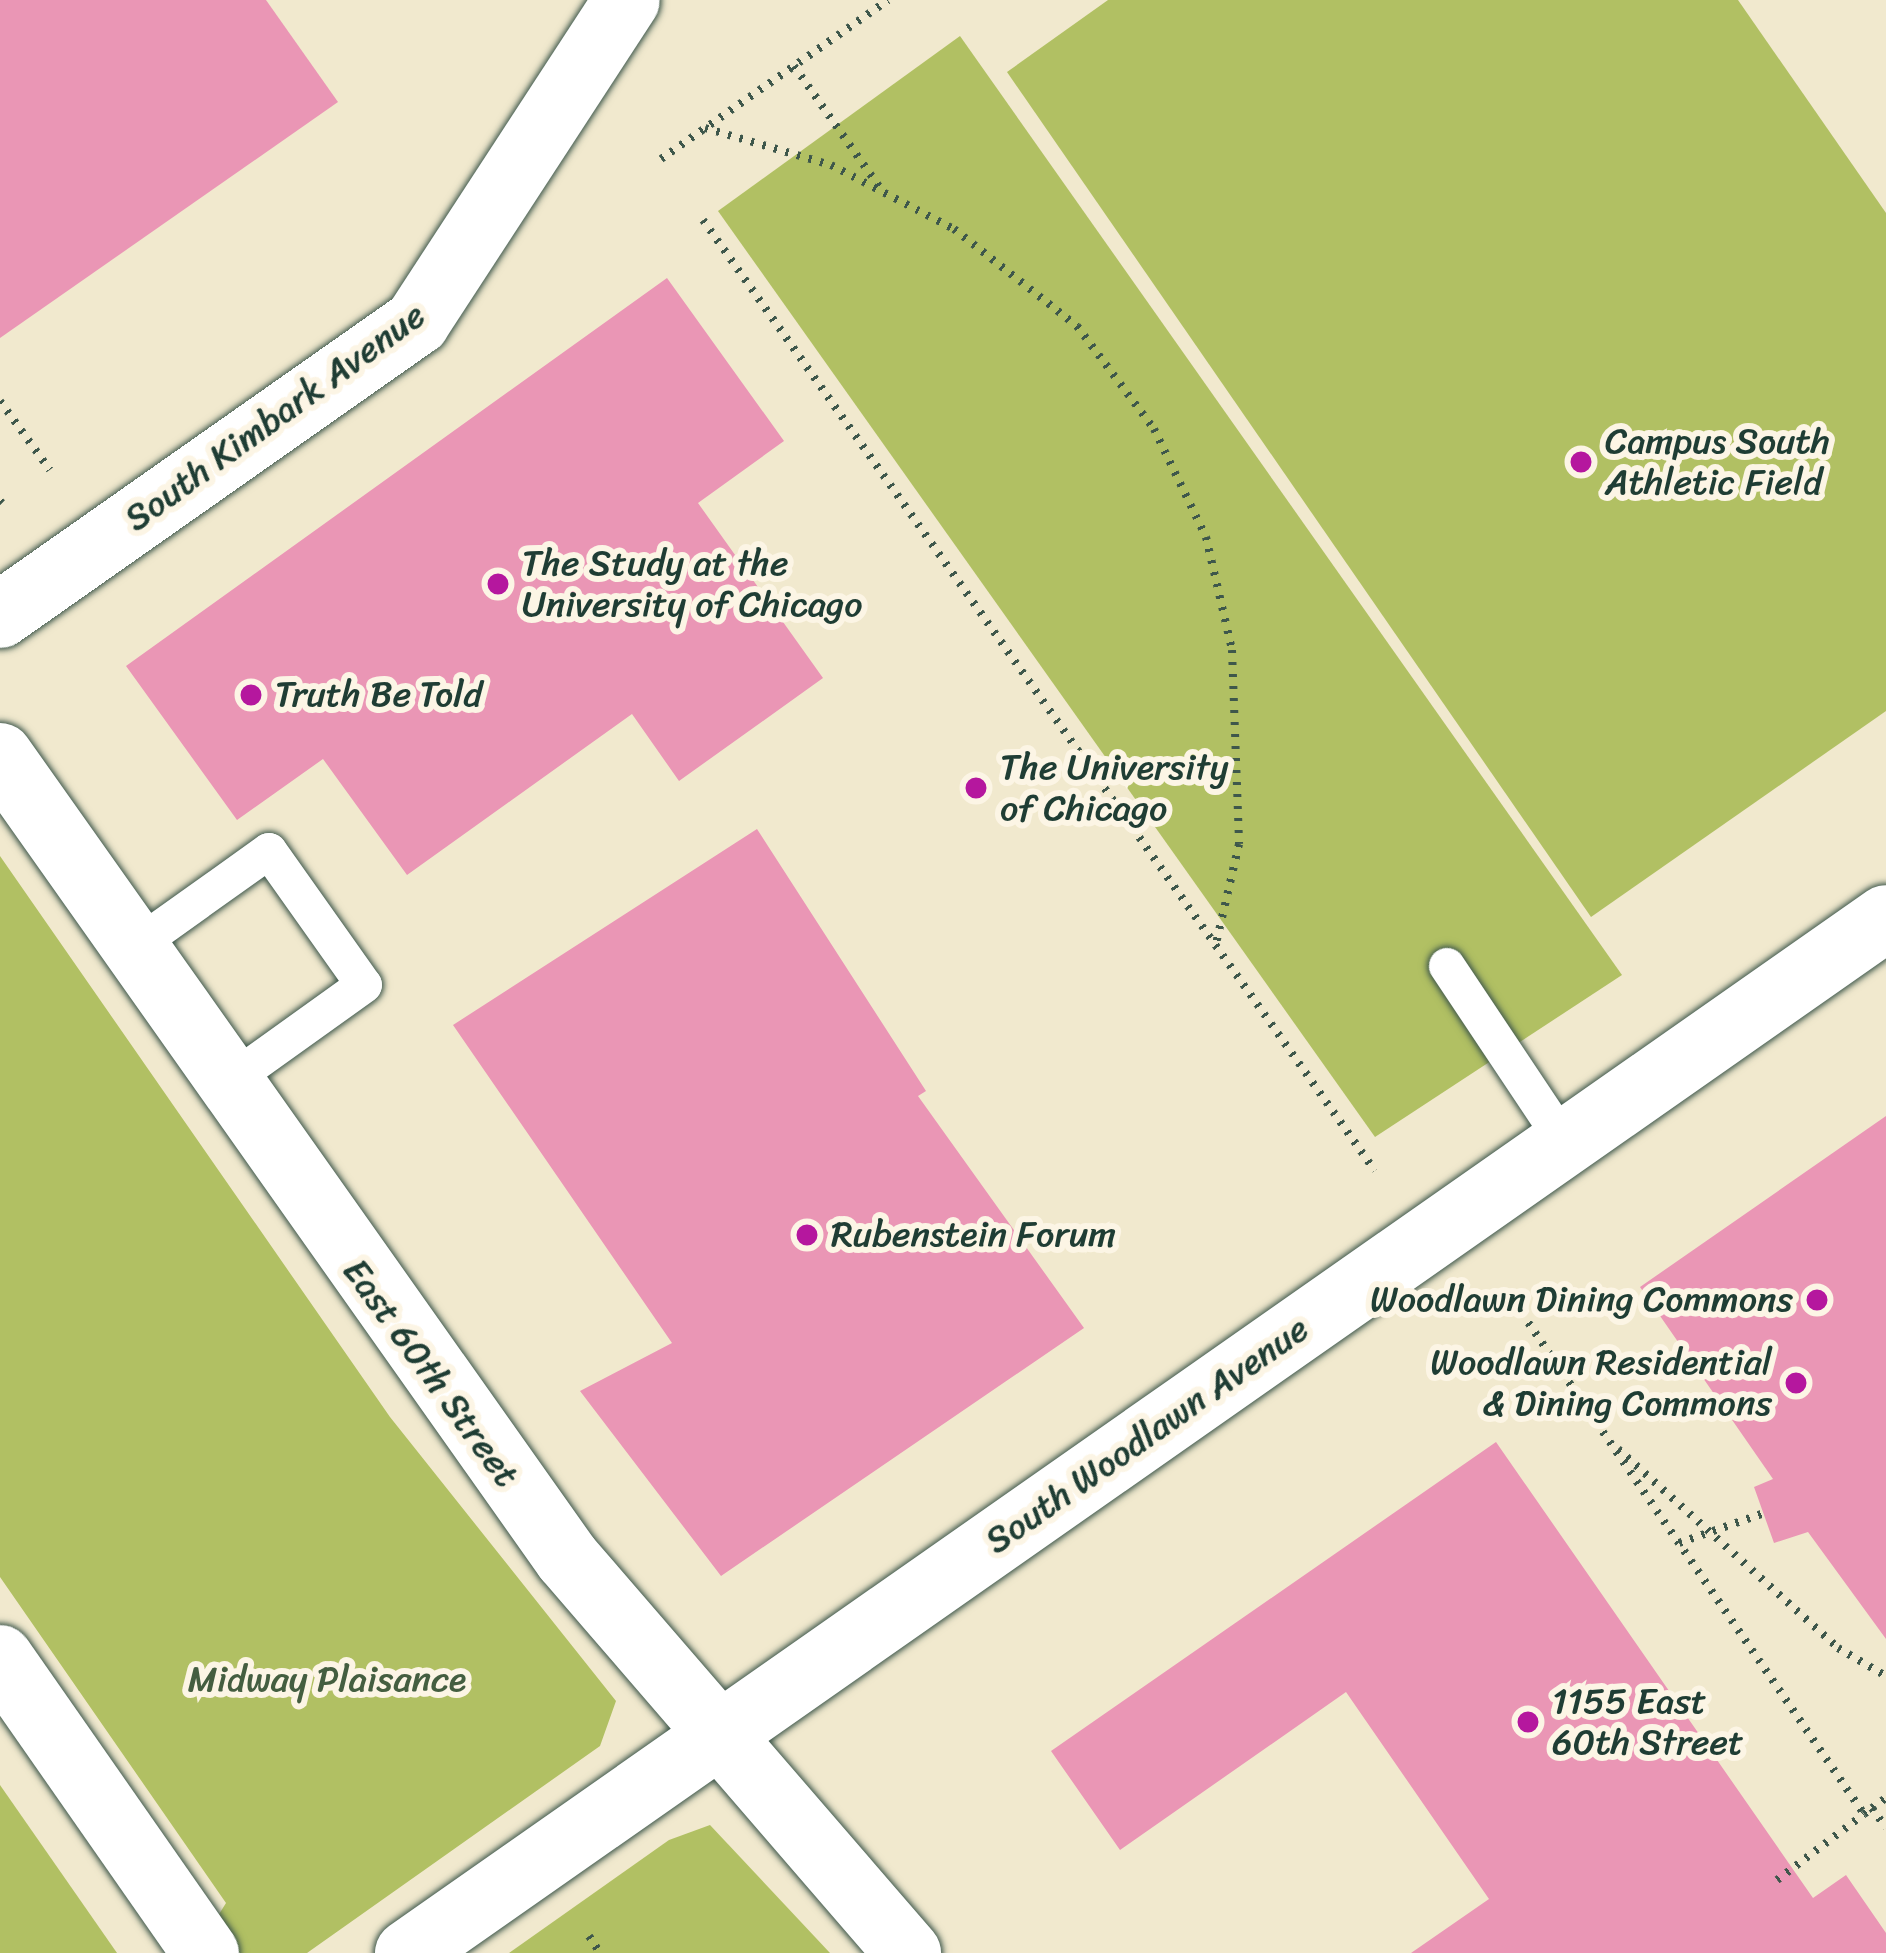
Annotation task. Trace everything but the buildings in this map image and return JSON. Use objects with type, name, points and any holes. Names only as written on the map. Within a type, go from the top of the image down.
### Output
[{"type":"street","name":"South Kimbark Avenue","points":[[0,615],[417,322],[627,0]]},
{"type":"street","name":"East 60th Street","points":[[0,756],[567,1558],[908,1953]]},
{"type":"street","name":"South Woodlawn Avenue","points":[[408,1953],[1886,918]]},
{"type":"street","points":[[0,1658],[206,1953]]},
{"type":"lane","points":[[133,948],[269,851],[364,986],[227,1083]]},
{"type":"lane","points":[[1447,967],[1564,1143]]},
{"type":"path","points":[[661,159],[888,0]]},
{"type":"path","points":[[794,66],[884,193]]},
{"type":"path","points":[[706,128],[884,193],[954,229],[1077,326],[1154,429],[1206,537],[1238,742],[1239,844],[1216,945]]},
{"type":"path","points":[[703,220],[1375,1171]]},
{"type":"path","points":[[0,401],[50,470]]},
{"type":"path","points":[[1508,1293],[1678,1543],[1868,1811],[1886,1828]]},
{"type":"path","points":[[1606,1438],[1703,1530],[1886,1676]]},
{"type":"path","points":[[1678,1543],[1703,1530],[1764,1513]]},
{"type":"path","points":[[1777,1880],[1886,1798]]},
{"type":"path","points":[[589,1936],[600,1953]]},
{"type":"green space","name":"Campus South Athletic Field","points":[[1108,0],[1738,0],[1886,213],[1886,711],[1591,917],[1007,72]]},
{"type":"green space","points":[[960,36],[1622,975],[1375,1137],[718,211]]},
{"type":"green space","name":"Midway Plaisance","points":[[0,856],[390,1417],[616,1701],[600,1746],[307,1953],[236,1953],[213,1924],[226,1903],[0,1577]]},
{"type":"green space","points":[[0,1785],[117,1953],[0,1953]]},
{"type":"green space","points":[[710,1825],[830,1953],[509,1953],[669,1840]]},
{"type":"place","name":"Campus South Athletic Field","points":[[1581,462]]},
{"type":"place","name":"The Study at the University of Chicago","points":[[498,584]]},
{"type":"place","name":"Truth Be Told","points":[[251,695]]},
{"type":"place","name":"The University of Chicago","points":[[976,788]]},
{"type":"place","name":"Rubenstein Forum","points":[[807,1235]]},
{"type":"place","name":"Woodlawn Dining Commons","points":[[1817,1300]]},
{"type":"place","name":"Woodlawn Residential & Dining Commons","points":[[1796,1383]]},
{"type":"place","name":"1155 East 60th Street","points":[[1528,1722]]}]
